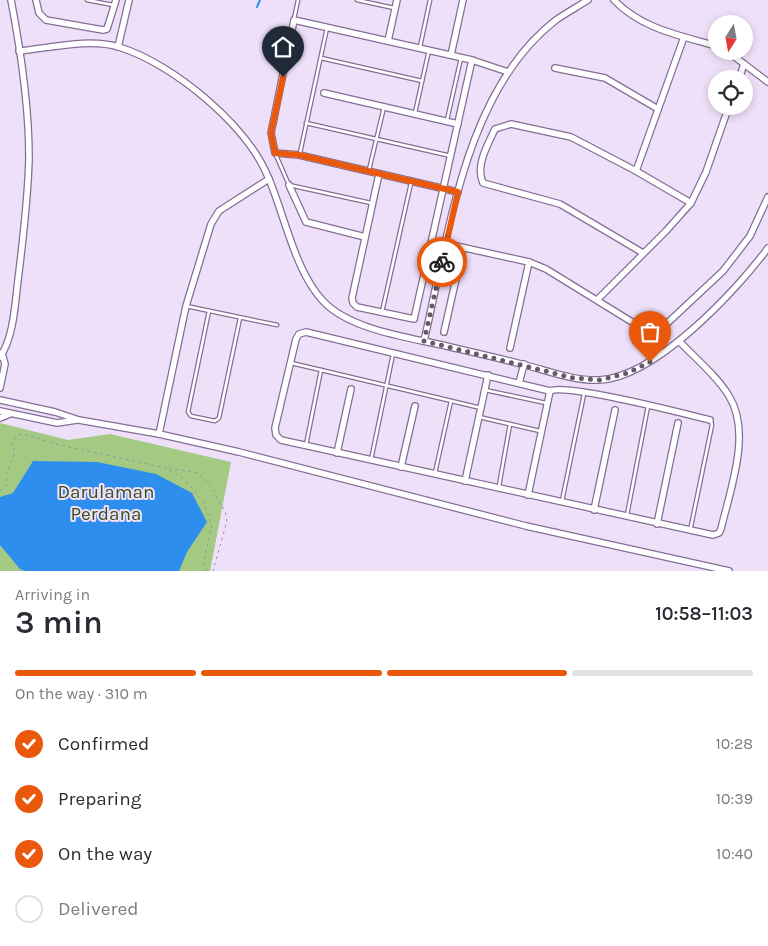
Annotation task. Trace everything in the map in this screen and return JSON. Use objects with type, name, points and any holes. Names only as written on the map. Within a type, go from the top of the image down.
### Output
[{"type":"street","points":[[0,388],[6,364],[1,355],[15,307],[24,231],[29,158],[26,102],[11,0]]},
{"type":"street","points":[[36,0],[39,13],[46,20],[107,29],[115,3]]},
{"type":"street","points":[[118,47],[129,0]]},
{"type":"street","points":[[388,41],[397,0]]},
{"type":"street","points":[[451,55],[464,0]]},
{"type":"street","points":[[424,341],[458,192],[479,126],[493,95],[529,45],[555,20],[588,0]]},
{"type":"street","points":[[614,0],[640,21],[708,44]]},
{"type":"street","points":[[458,192],[299,155],[275,153],[271,133],[294,20],[472,60],[508,72]]},
{"type":"street","points":[[636,171],[684,37]]},
{"type":"street","points":[[19,51],[88,44],[118,47],[153,63],[184,82],[213,105],[251,146],[269,179],[300,262],[309,281],[322,300],[335,312],[350,321],[424,341],[524,364],[573,378],[600,380],[628,373],[680,342],[754,266],[768,248]]},
{"type":"street","points":[[380,174],[352,298],[353,303],[357,306],[410,320],[415,317],[472,60]]},
{"type":"street","points":[[739,60],[768,82]]},
{"type":"street","points":[[742,70],[744,64]]},
{"type":"street","points":[[555,68],[606,78],[658,108]]},
{"type":"street","points":[[324,93],[458,124]]},
{"type":"street","points":[[597,300],[666,231],[691,203],[706,172],[726,115]]},
{"type":"street","points":[[643,253],[560,204],[483,183],[479,175],[485,150],[495,128],[512,124],[571,137],[636,171],[691,203]]},
{"type":"street","points":[[160,434],[186,306],[207,236],[215,217],[230,203],[269,179]]},
{"type":"street","points":[[289,185],[306,222],[365,237]]},
{"type":"street","points":[[446,244],[530,262],[546,269],[644,330],[652,332],[660,330],[723,271],[750,236],[768,197]]},
{"type":"street","points":[[444,332],[463,248]]},
{"type":"street","points":[[510,348],[530,262]]},
{"type":"street","points":[[680,342],[730,397],[740,441],[719,533],[713,535],[306,446],[282,440],[276,435],[275,428],[296,339],[299,334],[306,332],[550,390],[561,388],[585,392],[710,420]]},
{"type":"street","points":[[519,383],[524,364]]},
{"type":"street","points":[[465,481],[488,375]]},
{"type":"street","points":[[337,453],[351,389]]},
{"type":"street","points":[[528,495],[550,390]]},
{"type":"street","points":[[0,400],[56,412],[80,420],[160,434],[248,454],[526,526],[728,571]]},
{"type":"street","points":[[401,467],[415,406]]},
{"type":"street","points":[[594,510],[615,410]]},
{"type":"street","points":[[0,411],[57,424],[80,420]]},
{"type":"street","points":[[0,418],[12,414]]},
{"type":"street","points":[[658,524],[678,423]]},
{"type":"lane","points":[[87,0],[115,3]]},
{"type":"lane","points":[[294,20],[298,0]]},
{"type":"lane","points":[[356,0],[395,8]]},
{"type":"lane","points":[[420,48],[430,0]]},
{"type":"lane","points":[[299,155],[327,28]]},
{"type":"lane","points":[[415,114],[429,50]]},
{"type":"lane","points":[[321,58],[422,81]]},
{"type":"lane","points":[[446,122],[461,58]]},
{"type":"lane","points":[[369,171],[384,107]]},
{"type":"lane","points":[[306,123],[451,156]]},
{"type":"lane","points":[[275,153],[289,185],[373,204]]},
{"type":"lane","points":[[382,313],[412,181]]},
{"type":"lane","points":[[186,306],[278,325]]},
{"type":"lane","points":[[209,311],[188,412],[191,416],[215,421],[219,418],[240,318]]},
{"type":"lane","points":[[370,460],[393,354]]},
{"type":"lane","points":[[291,363],[481,408]]},
{"type":"lane","points":[[306,446],[321,370]]},
{"type":"lane","points":[[485,390],[547,404]]},
{"type":"lane","points":[[562,502],[585,392]]},
{"type":"lane","points":[[434,474],[451,401]]},
{"type":"lane","points":[[626,517],[648,406]]},
{"type":"lane","points":[[479,417],[541,431]]},
{"type":"lane","points":[[690,531],[712,425],[710,420]]},
{"type":"lane","points":[[499,488],[510,424]]},
{"type":"path","points":[[0,491],[8,485],[9,479],[6,475],[15,452],[11,444],[18,435],[24,434],[56,444],[166,468],[198,473],[209,484],[225,511],[227,521],[213,571]]},
{"type":"path","points":[[166,468],[185,480],[203,501],[212,525],[203,565],[207,571]]},
{"type":"green space","name":"Darulaman Perdana","points":[[0,423],[68,440],[110,434],[231,462],[210,571],[0,571]]},
{"type":"water","name":"Darulaman Perdana","points":[[33,461],[97,462],[156,474],[192,493],[207,522],[187,552],[179,571],[25,571],[20,569],[0,545],[0,497],[13,493]]},
{"type":"waterway","points":[[257,7],[260,0]]},
{"type":"way so far","points":[[442,262],[424,341],[524,364],[573,378],[600,380],[628,373],[650,362]]},
{"type":"route","points":[[283,77],[271,133],[275,153],[284,152],[299,155],[458,192],[442,262]]}]
